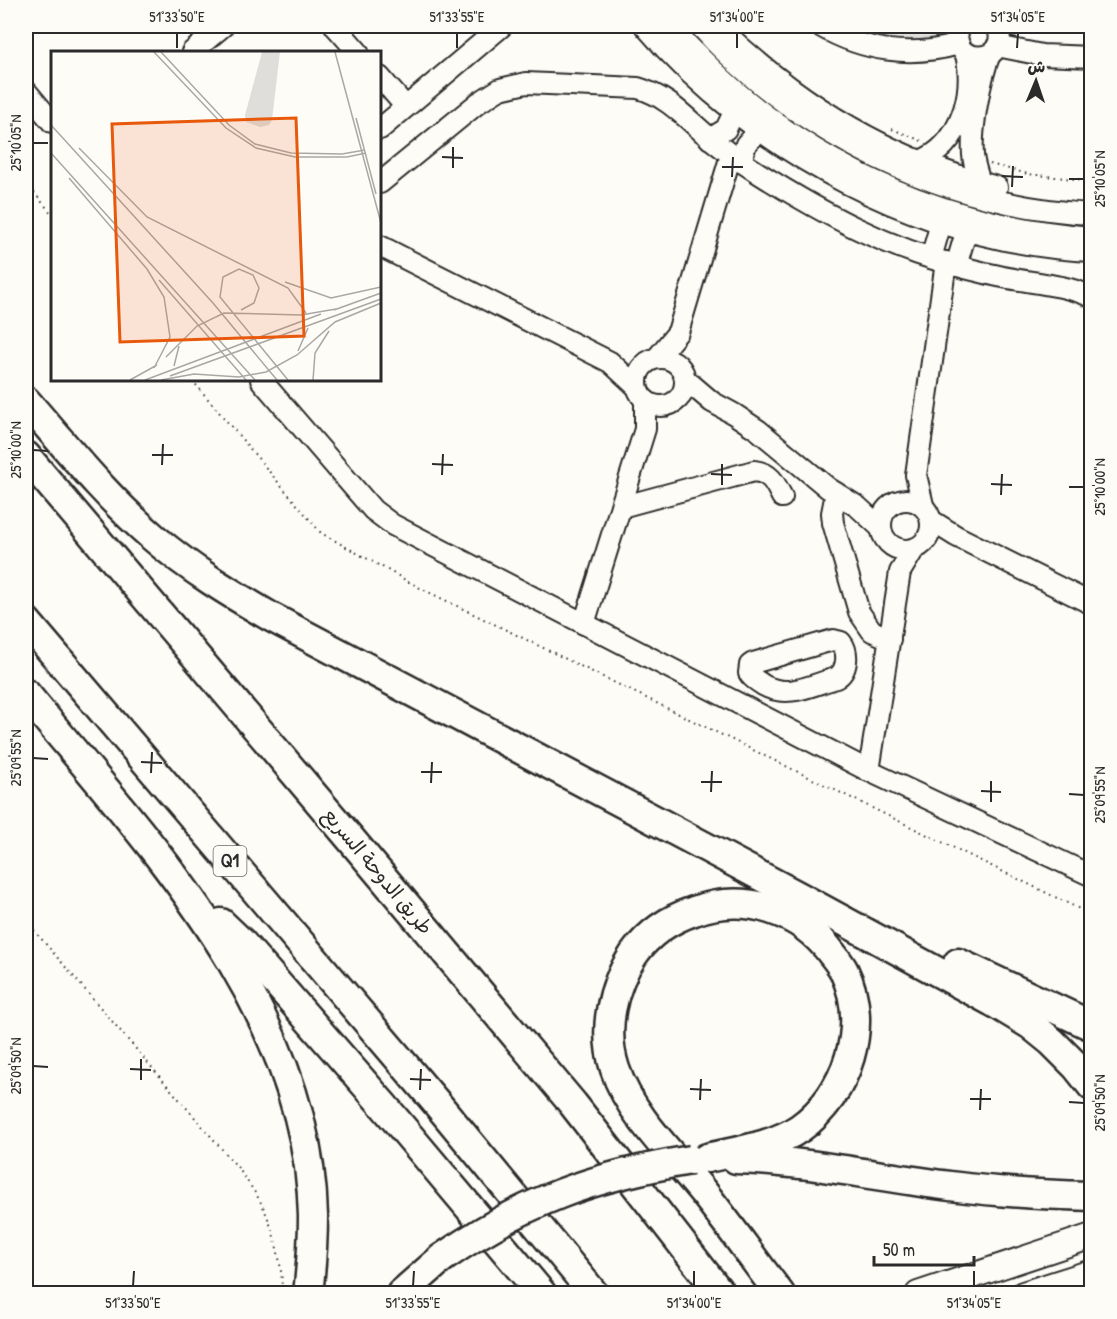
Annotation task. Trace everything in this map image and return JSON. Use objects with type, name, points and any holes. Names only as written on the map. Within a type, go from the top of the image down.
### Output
[{"type":"highway","points":[[26,401],[107,494],[153,537],[190,567],[230,594],[800,897],[1031,1025],[1052,1042],[1092,1086]]},
{"type":"highway","name":"طريق الدوحة السريع","points":[[26,456],[573,1104],[721,1293]]},
{"type":"highway","name":"Q1","points":[[26,621],[428,1092],[594,1293]]},
{"type":"highway","points":[[26,694],[181,883],[222,945],[261,1015],[278,1054],[297,1111],[307,1162],[313,1214],[308,1293]]},
{"type":"highway","points":[[181,883],[241,942],[542,1293]]},
{"type":"highway","points":[[800,897],[940,955],[1092,1026]]},
{"type":"highway","points":[[404,1292],[442,1258],[472,1237],[551,1196],[638,1168],[699,1159],[773,1141],[799,1129],[818,1113],[834,1093],[853,1050],[855,1020],[852,996],[844,970],[822,940],[798,920],[768,908],[735,902],[703,907],[678,916],[639,946],[623,970],[614,994],[609,1020],[610,1039],[615,1069],[631,1102],[780,1293]]},
{"type":"highway","points":[[699,1159],[768,1161],[951,1186],[1027,1194],[1092,1196]]},
{"type":"main road","points":[[918,1293],[1092,1236]]},
{"type":"main road","points":[[1023,1293],[1092,1272]]},
{"type":"street","points":[[193,51],[223,26]]},
{"type":"street","points":[[335,26],[357,51]]},
{"type":"street","points":[[381,128],[502,26]]},
{"type":"street","points":[[645,26],[694,78],[734,112],[833,176],[864,192],[940,223],[971,232],[1028,244],[1092,251]]},
{"type":"street","points":[[669,26],[759,111],[811,146],[863,176],[905,194],[977,219],[1028,230],[1092,237]]},
{"type":"street","points":[[700,26],[773,93],[830,134],[863,152],[927,180],[974,194],[1025,206],[1092,213]]},
{"type":"street","points":[[718,26],[766,69],[816,107],[870,139],[920,161],[980,182],[1036,195],[1092,201]]},
{"type":"street","points":[[820,26],[853,42],[890,51],[928,51],[962,41]]},
{"type":"street","points":[[980,182],[974,159],[974,134],[982,80],[999,39],[996,26]]},
{"type":"street","points":[[920,161],[942,149],[956,129],[967,96],[970,76],[962,41]]},
{"type":"street","points":[[962,41],[978,57],[994,50],[1092,57]]},
{"type":"street","points":[[381,78],[405,106]]},
{"type":"street","points":[[381,182],[489,94],[513,84],[526,82],[626,87],[650,91],[670,103],[736,159],[803,201],[851,227],[944,262],[1002,277],[1079,290],[1092,297]]},
{"type":"street","points":[[26,91],[51,121]]},
{"type":"street","points":[[710,139],[726,129],[734,112]]},
{"type":"street","points":[[645,429],[684,390],[678,332],[736,159],[746,144],[760,130]]},
{"type":"street","points":[[869,771],[900,572],[924,529],[916,475],[944,262],[940,223]]},
{"type":"street","points":[[944,262],[971,232]]},
{"type":"street","points":[[381,247],[610,362],[656,406],[712,402]]},
{"type":"street","points":[[584,624],[645,429],[639,371],[678,332]]},
{"type":"street","points":[[610,362],[669,359],[712,402],[759,430],[836,493],[858,507],[881,528]]},
{"type":"street","points":[[262,381],[383,518],[410,535],[869,771],[1092,876]]},
{"type":"street","points":[[621,507],[754,471],[771,478],[782,497]]},
{"type":"street","points":[[900,572],[891,545],[882,535],[881,521],[916,475]]},
{"type":"street","points":[[836,493],[832,513],[835,533],[858,608],[866,625],[876,634],[890,639]]},
{"type":"street","points":[[858,507],[892,505],[910,500],[924,529]]},
{"type":"street","points":[[924,529],[956,536],[1092,604]]},
{"type":"street","points":[[891,545],[902,550],[924,529]]},
{"type":"street","points":[[841,642],[866,625]]},
{"type":"path","points":[[891,129],[942,149]]},
{"type":"path","points":[[974,159],[1028,174],[1092,181]]},
{"type":"path","points":[[26,183],[51,213]]},
{"type":"path","points":[[193,381],[321,533],[418,587],[1092,915]]},
{"type":"path","points":[[26,921],[239,1169],[262,1203],[279,1255],[281,1293]]},
{"type":"shaded area","points":[[837,26],[954,26],[949,40],[892,45]]}]
